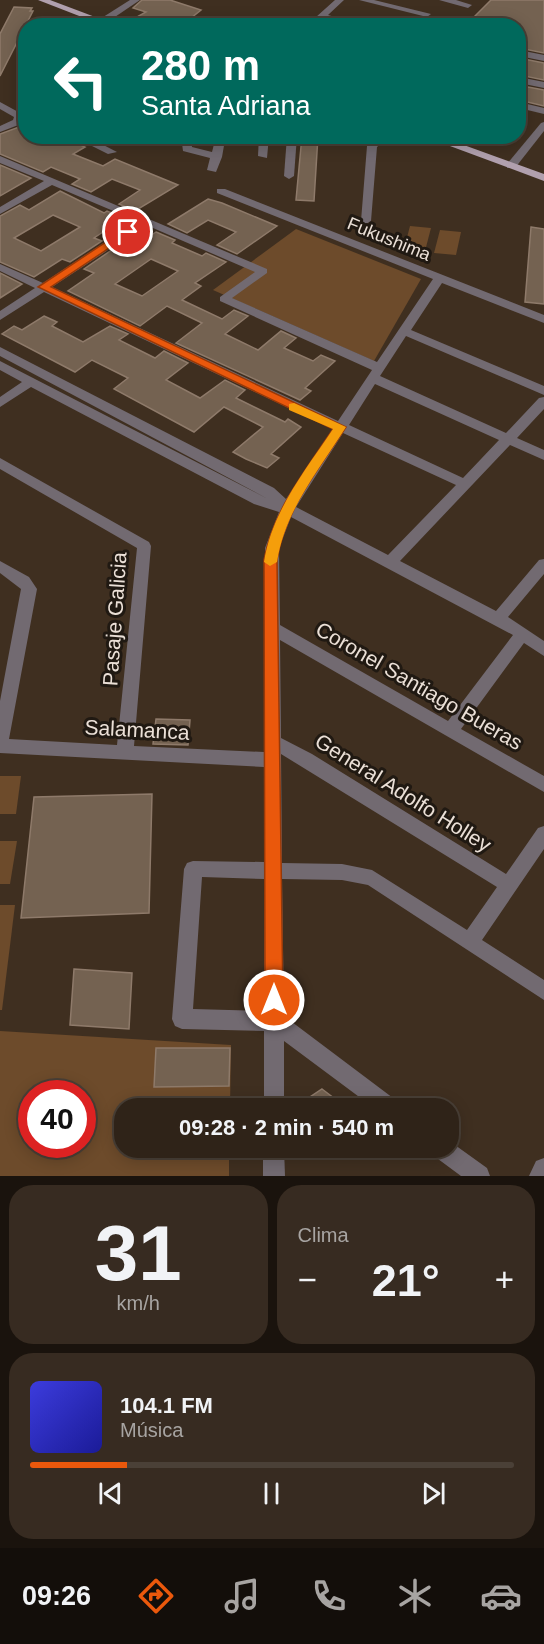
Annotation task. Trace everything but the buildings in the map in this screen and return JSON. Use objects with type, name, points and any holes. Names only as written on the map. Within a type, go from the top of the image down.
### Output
[{"type":"main road","points":[[42,0],[94,18]]},
{"type":"main road","points":[[450,144],[544,178]]},
{"type":"street","points":[[108,18],[136,0]]},
{"type":"street","points":[[321,16],[340,0]]},
{"type":"street","points":[[363,0],[428,14]]},
{"type":"street","points":[[443,0],[468,5]]},
{"type":"street","points":[[321,16],[329,18]]},
{"type":"street","points":[[526,54],[544,58]]},
{"type":"street","points":[[526,81],[544,85]]},
{"type":"street","points":[[0,105],[18,114]]},
{"type":"street","points":[[526,107],[544,111]]},
{"type":"street","points":[[0,118],[18,116]]},
{"type":"street","points":[[0,129],[18,122]]},
{"type":"street","points":[[512,166],[544,125]]},
{"type":"street","points":[[94,144],[112,152]]},
{"type":"street","points":[[186,144],[186,149],[217,157]]},
{"type":"street","points":[[212,171],[219,144]]},
{"type":"street","points":[[263,156],[264,144]]},
{"type":"street","points":[[289,176],[291,144]]},
{"type":"street","points":[[366,220],[372,147],[375,144]]},
{"type":"street","points":[[0,159],[263,271],[224,299],[544,455]]},
{"type":"street","points":[[0,211],[52,181]]},
{"type":"street","name":"Fukushima","points":[[220,191],[544,319]]},
{"type":"street","points":[[0,316],[145,221]]},
{"type":"street","points":[[0,267],[465,484]]},
{"type":"street","points":[[274,1098],[272,548],[287,509],[439,278]]},
{"type":"street","points":[[404,331],[544,391]]},
{"type":"street","points":[[0,351],[269,491],[287,509]]},
{"type":"street","points":[[0,365],[259,501],[287,509],[498,619],[523,633],[544,650]]},
{"type":"street","points":[[0,403],[31,381]]},
{"type":"street","points":[[390,563],[544,401]]},
{"type":"street","name":"Pasaje Galicia","points":[[0,462],[144,546],[125,752]]},
{"type":"street","points":[[498,619],[544,564]]},
{"type":"street","points":[[0,566],[24,581],[29,589],[0,745]]},
{"type":"street","name":"Coronel Santiago Bueras","points":[[271,627],[544,785]]},
{"type":"street","points":[[523,633],[544,638]]},
{"type":"street","points":[[450,731],[523,633]]},
{"type":"street","name":"General Adolfo Holley","points":[[272,741],[306,759],[509,885]]},
{"type":"street","name":"Salamanca","points":[[0,745],[272,760]]},
{"type":"street","points":[[470,942],[544,834]]},
{"type":"street","points":[[377,1098],[274,1021],[182,1018],[193,869],[342,873],[372,878],[544,992]]},
{"type":"street","points":[[274,1158],[274,1176]]},
{"type":"street","points":[[455,1158],[479,1176]]},
{"type":"street","points":[[540,1176],[544,1169]]},
{"type":"shaded area","points":[[410,226],[431,228],[425,251],[404,249]]},
{"type":"shaded area","points":[[296,229],[421,279],[374,361],[213,290]]},
{"type":"shaded area","points":[[440,230],[461,232],[456,255],[434,253]]},
{"type":"shaded area","points":[[0,776],[21,776],[16,814],[0,814]]},
{"type":"shaded area","points":[[0,841],[17,841],[10,884],[0,884]]},
{"type":"shaded area","points":[[0,905],[15,905],[2,1010],[0,1010]]},
{"type":"shaded area","points":[[0,1031],[231,1045],[230,1098],[114,1098],[114,1158],[229,1158],[229,1176],[0,1176]]},
{"type":"slow traffic","points":[[270,562],[274,537],[287,509],[340,427],[294,407]]},
{"type":"route","points":[[128,232],[43,287],[340,427],[287,509],[274,537],[270,560],[274,1000]]}]
